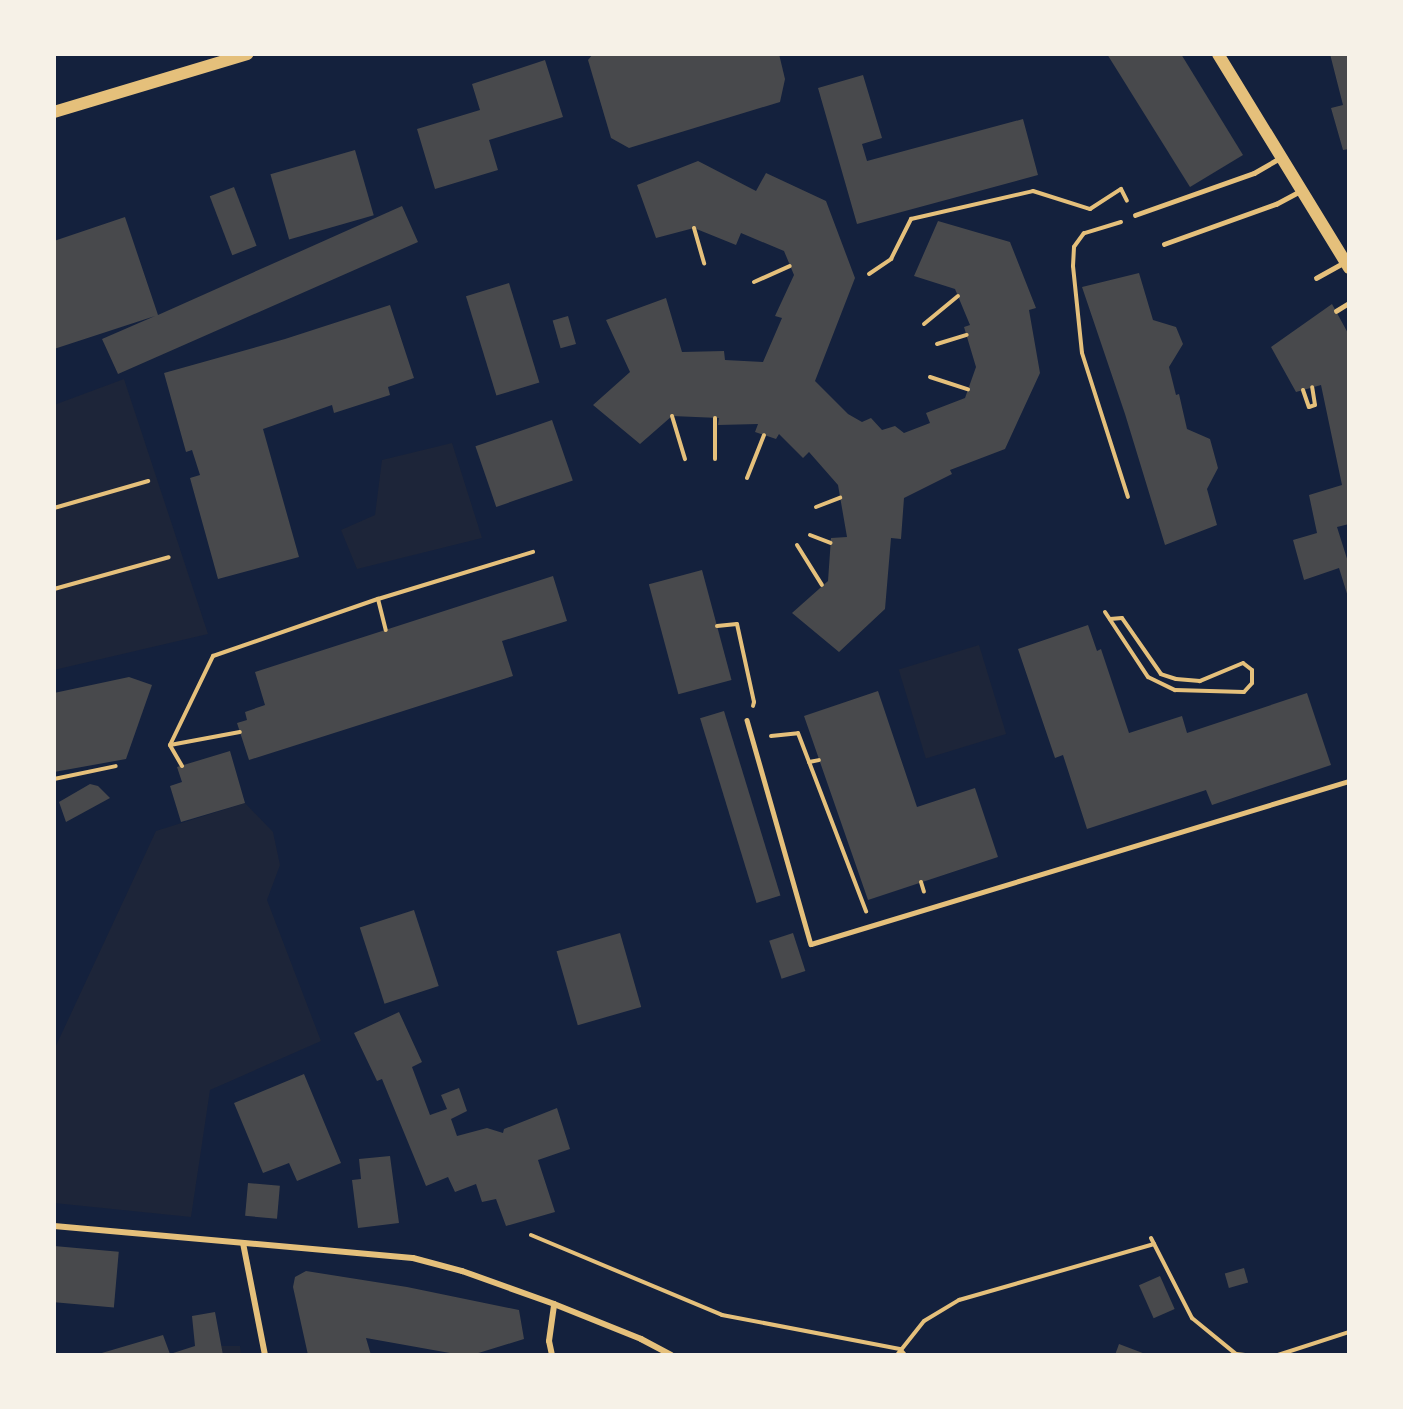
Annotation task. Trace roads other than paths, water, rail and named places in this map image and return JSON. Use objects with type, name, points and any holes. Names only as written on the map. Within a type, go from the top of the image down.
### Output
[{"type":"main road","points":[[54,112],[220,58],[247,54]]},
{"type":"main road","points":[[1218,54],[1347,265]]},
{"type":"street","points":[[54,1226],[413,1258],[462,1271],[554,1304],[641,1339],[671,1355]]},
{"type":"street","points":[[243,1242],[265,1355]]},
{"type":"street","points":[[552,1355],[549,1341],[554,1304]]},
{"type":"lane","points":[[1135,215],[1254,173],[1283,157]]},
{"type":"lane","points":[[1164,244],[1276,204],[1302,190]]},
{"type":"lane","points":[[1316,278],[1347,265]]},
{"type":"lane","points":[[1336,311],[1349,303]]},
{"type":"lane","points":[[747,720],[811,944],[1349,781]]}]
